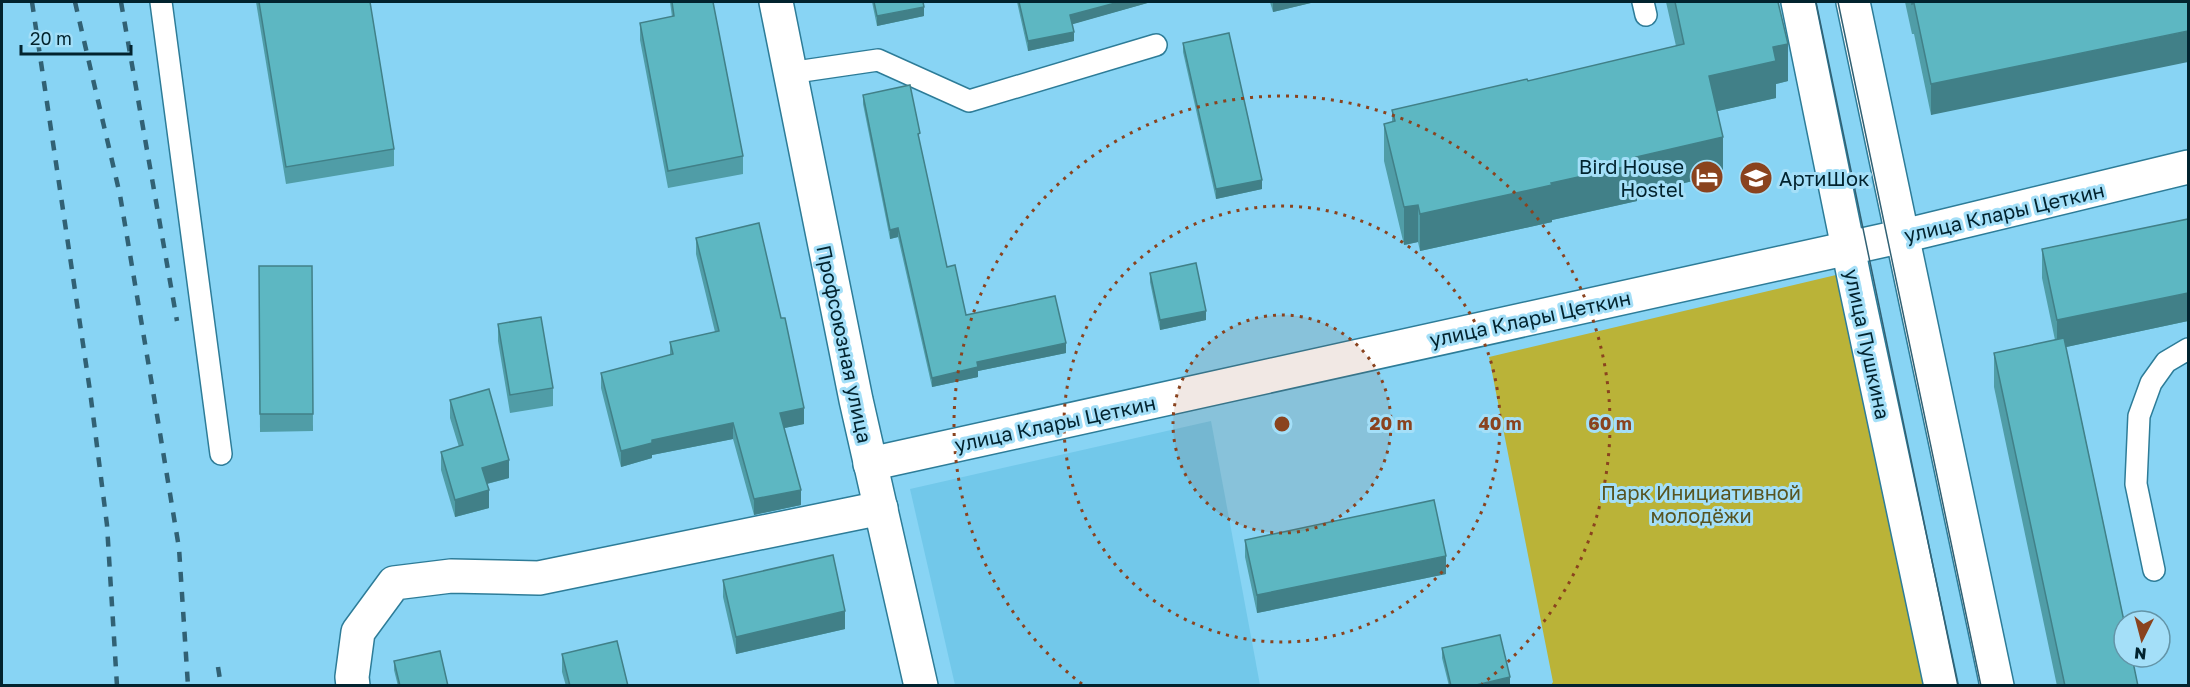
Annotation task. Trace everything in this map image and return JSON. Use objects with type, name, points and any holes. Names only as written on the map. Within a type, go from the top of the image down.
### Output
[{"type":"street","name":"Профсоюзная улица","points":[[776,2],[870,464],[921,686]]},
{"type":"street","name":"улица Пушкина","points":[[1798,2],[1941,686]]},
{"type":"street","points":[[1854,2],[1997,686]]},
{"type":"street","name":"улица Клары Цеткин","points":[[870,464],[1903,236],[2188,167]]},
{"type":"street","points":[[353,686],[352,677],[358,632],[394,583],[451,576],[539,579],[881,508]]},
{"type":"lane","points":[[161,2],[221,454]]},
{"type":"lane","points":[[789,73],[878,60],[969,101],[1156,45]]},
{"type":"lane","points":[[2154,570],[2136,484],[2139,416],[2151,383],[2166,362],[2188,349]]},
{"type":"shaded area","points":[[1211,421],[1260,685],[955,685],[910,489]]},
{"type":"green space","name":"Парк Инициативной молодёжи","points":[[1836,275],[1926,685],[1551,685],[1553,682],[1489,357]]},
{"type":"building","points":[[259,2],[370,2],[394,149],[286,167]]},
{"type":"building","points":[[672,2],[713,2],[743,156],[668,171],[640,23],[674,16]]},
{"type":"building","points":[[874,2],[923,2],[924,7],[877,16]]},
{"type":"building","points":[[1019,2],[1119,2],[1070,15],[1074,32],[1028,41]]},
{"type":"building","points":[[1675,2],[1778,2],[1788,44],[1773,47],[1776,61],[1709,76],[1723,137],[1636,157],[1637,164],[1420,214],[1418,205],[1404,207],[1384,124],[1395,121],[1392,110],[1684,44]]},
{"type":"building","points":[[1912,2],[2188,2],[2188,31],[1931,84]]},
{"type":"building","points":[[1229,33],[1262,180],[1216,189],[1183,43]]},
{"type":"building","points":[[910,85],[920,133],[918,134],[947,267],[955,265],[966,315],[1055,296],[1066,343],[977,362],[978,367],[932,378],[898,228],[890,230],[863,95]]},
{"type":"building","points":[[2188,219],[2188,293],[2057,320],[2042,249]]},
{"type":"building","points":[[759,223],[781,318],[785,318],[804,408],[780,413],[801,490],[754,499],[733,423],[652,440],[652,443],[621,451],[601,373],[673,354],[670,342],[719,331],[696,238]]},
{"type":"building","points":[[1196,263],[1206,311],[1160,320],[1150,273]]},
{"type":"building","points":[[259,266],[312,266],[313,414],[260,414]]},
{"type":"building","points":[[541,317],[553,388],[510,395],[498,324]]},
{"type":"building","points":[[2064,338],[2121,609],[2112,609],[2112,669],[2134,669],[2138,686],[2065,686],[1994,353]]},
{"type":"building","points":[[489,389],[509,460],[482,468],[489,490],[455,500],[441,452],[463,445],[450,400]]},
{"type":"building","points":[[1434,500],[1446,556],[1257,595],[1245,540]]},
{"type":"building","points":[[833,555],[845,611],[736,637],[723,580]]},
{"type":"building","points":[[1500,635],[1510,677],[1472,686],[1451,686],[1442,648]]},
{"type":"building","points":[[617,641],[628,686],[570,686],[562,654]]},
{"type":"building","points":[[440,651],[448,686],[400,686],[394,661]]},
{"type":"tram line","points":[[1816,2],[1958,686]]},
{"type":"tram line","points":[[1838,2],[1981,686]]},
{"type":"railway","points":[[32,2],[90,391],[107,525],[117,686]]},
{"type":"railway","points":[[75,2],[120,195],[179,548],[188,686]]},
{"type":"railway","points":[[121,2],[177,321]]},
{"type":"railway","points":[[218,667],[221,686]]},
{"type":"place","name":"Bird House Hostel","points":[[1707,177]]},
{"type":"place","name":"АртиШок","points":[[1756,178]]}]
